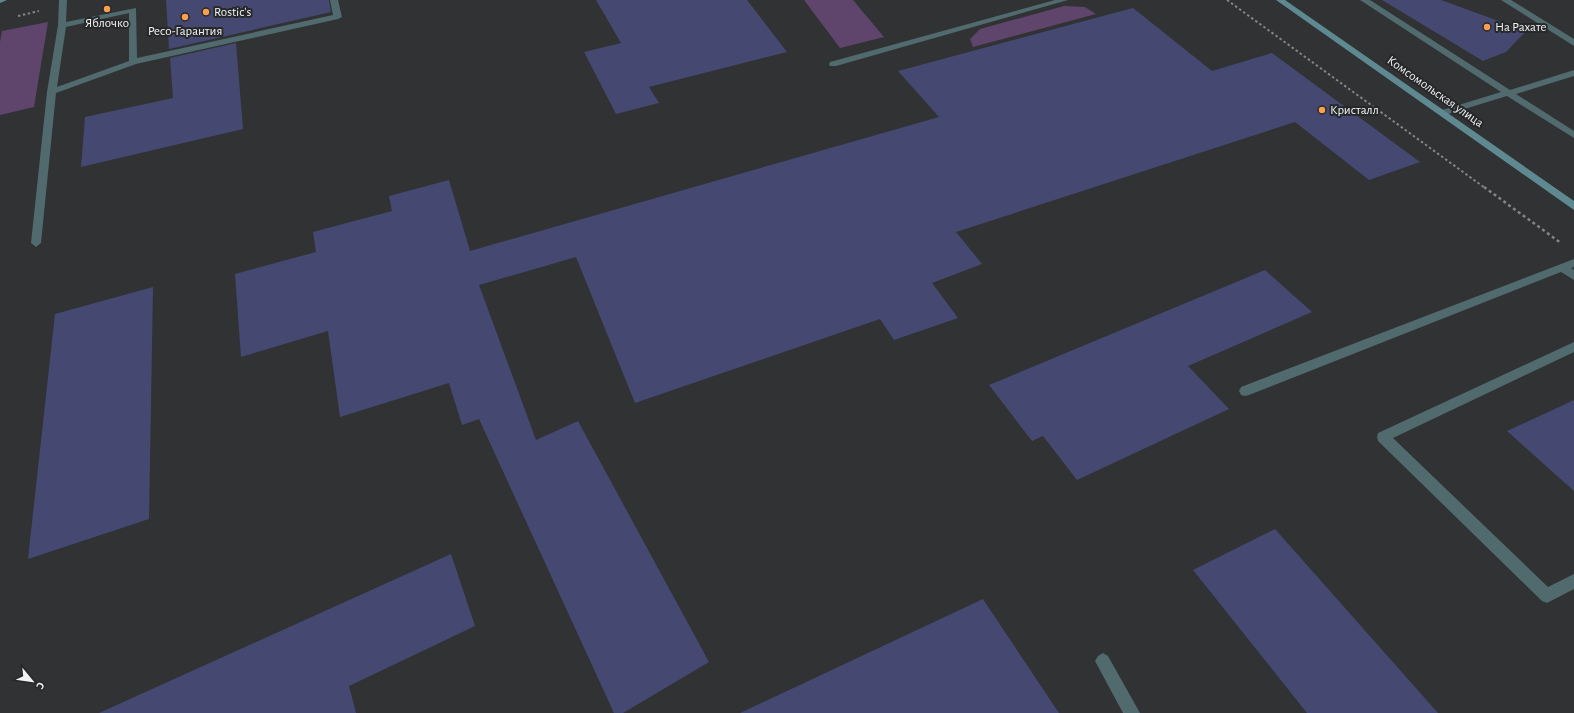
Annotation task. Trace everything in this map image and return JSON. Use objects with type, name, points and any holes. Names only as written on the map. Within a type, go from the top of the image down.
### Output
[{"type":"main road","name":"Комсомольская улица","points":[[1280,0],[1574,206]]},
{"type":"lane","points":[[36,243],[52,92],[62,24],[63,0]]},
{"type":"lane","points":[[52,92],[133,62],[338,17],[334,0]]},
{"type":"lane","points":[[832,64],[1064,0]]},
{"type":"lane","points":[[1364,0],[1574,136]]},
{"type":"lane","points":[[1505,0],[1574,43]]},
{"type":"lane","points":[[62,24],[133,10],[133,62]]},
{"type":"lane","points":[[1442,113],[1574,73]]},
{"type":"lane","points":[[1245,391],[1569,266],[1574,276]]},
{"type":"lane","points":[[1574,347],[1383,437],[1547,596],[1574,581]]},
{"type":"lane","points":[[1102,661],[1132,713]]},
{"type":"path","points":[[1227,0],[1561,244]]},
{"type":"shaded area","points":[[804,0],[853,0],[884,37],[840,48]]},
{"type":"shaded area","points":[[1064,6],[1085,7],[1096,14],[973,47],[970,39],[980,29]]},
{"type":"shaded area","points":[[48,22],[34,107],[0,115],[0,42],[2,31]]},
{"type":"building","points":[[166,0],[329,0],[331,12],[169,49]]},
{"type":"building","points":[[596,0],[747,0],[787,52],[649,87],[659,103],[616,114],[584,52],[621,43]]},
{"type":"building","points":[[1382,0],[1441,0],[1526,31],[1506,52],[1483,61]]},
{"type":"building","points":[[1133,8],[1212,71],[1272,53],[1420,162],[1369,180],[1295,122],[956,232],[982,264],[932,283],[958,318],[894,340],[880,319],[635,403],[576,257],[479,285],[536,440],[578,421],[709,662],[623,713],[614,713],[479,419],[462,425],[449,383],[340,417],[328,331],[241,357],[235,274],[316,252],[313,232],[392,211],[389,196],[449,180],[470,251],[939,117],[898,71]]},
{"type":"building","points":[[236,43],[243,129],[81,167],[85,117],[173,98],[170,58]]},
{"type":"building","points":[[1265,270],[1312,312],[1188,366],[1229,409],[1077,480],[1043,436],[1032,441],[989,385]]},
{"type":"building","points":[[153,287],[149,519],[28,559],[55,314]]},
{"type":"building","points":[[1574,400],[1574,491],[1507,431]]},
{"type":"building","points":[[1275,529],[1438,713],[1307,713],[1193,570]]},
{"type":"building","points":[[451,554],[475,626],[349,686],[356,713],[99,713]]},
{"type":"building","points":[[983,599],[1059,713],[740,713]]},
{"type":"place","name":"Яблочко","points":[[107,9]]},
{"type":"place","name":"Rostic's","points":[[206,12]]},
{"type":"place","name":"Ресо-Гарантия","points":[[185,17]]},
{"type":"place","name":"На Рахате","points":[[1487,27]]},
{"type":"place","name":"Кристалл","points":[[1322,110]]}]
